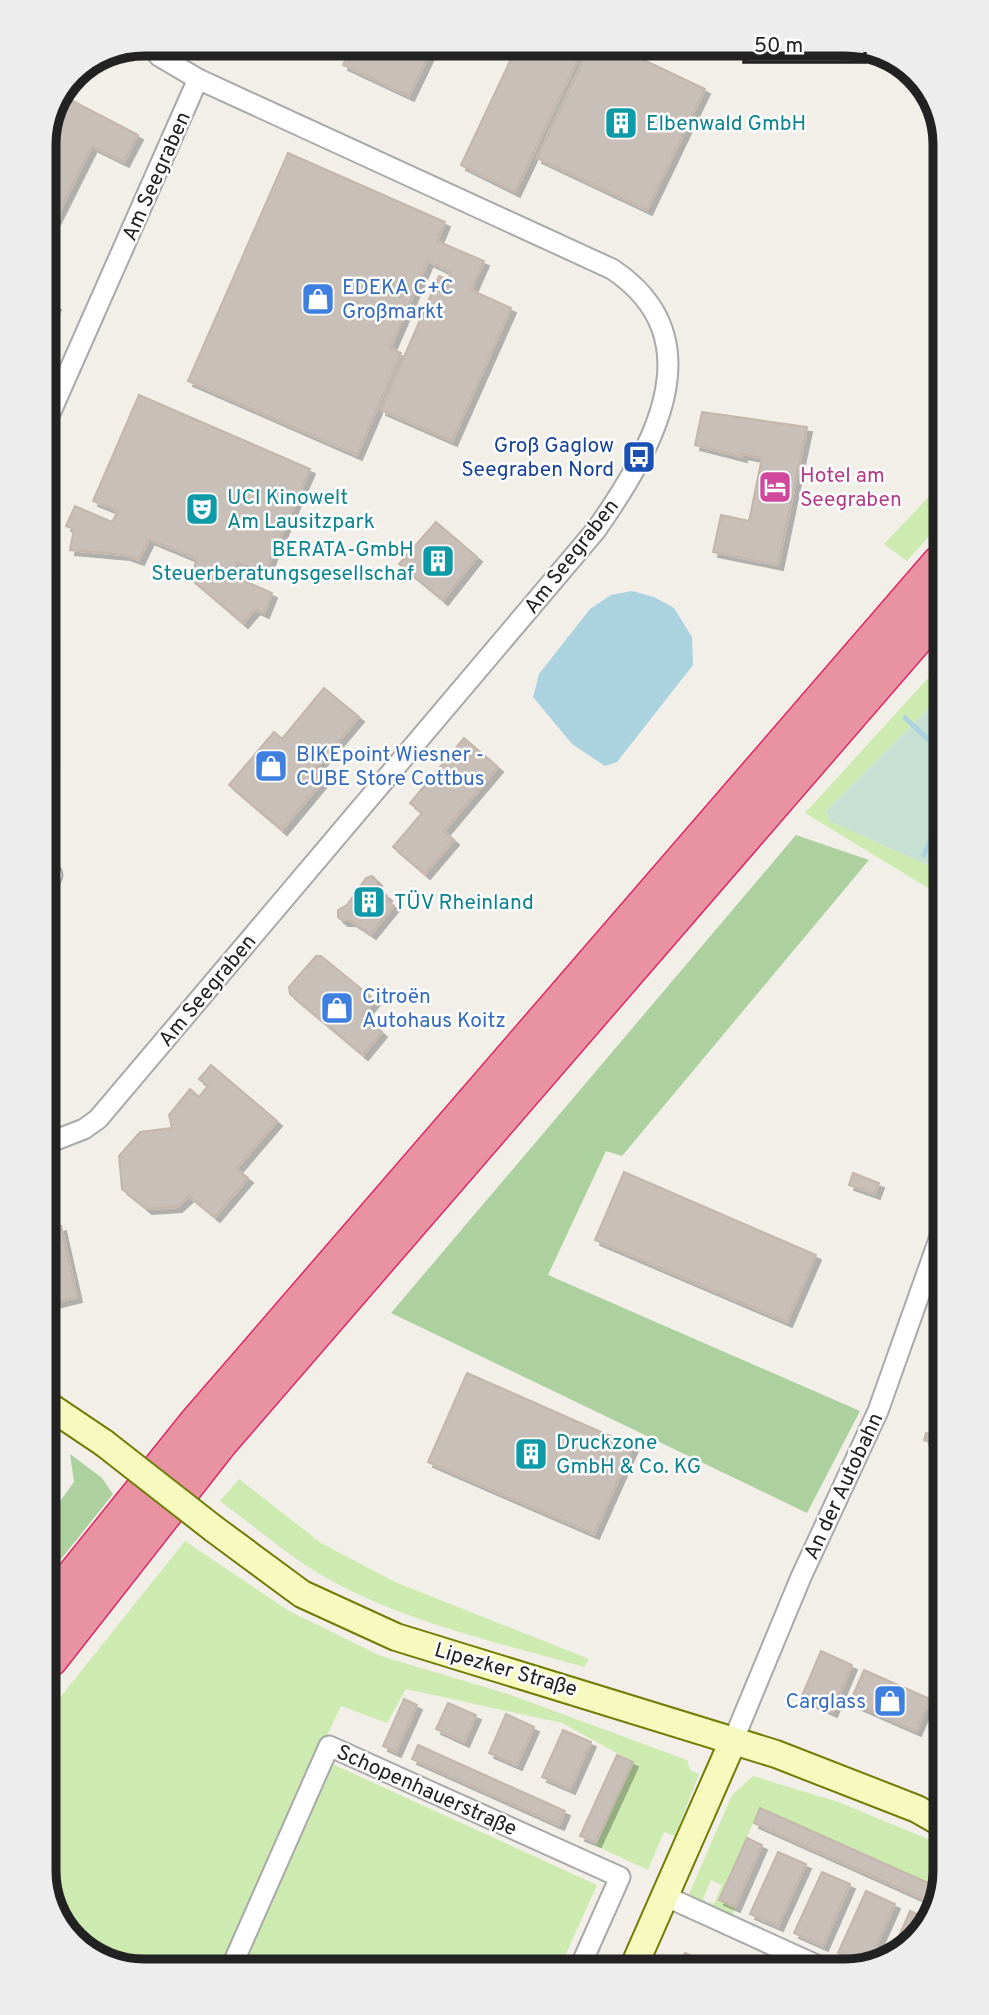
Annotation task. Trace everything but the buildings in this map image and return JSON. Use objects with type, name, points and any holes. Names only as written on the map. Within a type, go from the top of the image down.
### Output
[{"type":"highway","points":[[56,1599],[197,1423],[933,571]]},
{"type":"highway","points":[[56,1651],[219,1442],[933,618]]},
{"type":"main road","name":"Lipezker Straße","points":[[56,1411],[104,1443],[302,1594],[396,1637],[581,1691],[733,1741],[853,1784],[917,1809],[933,1818]]},
{"type":"main road","points":[[637,1959],[733,1741]]},
{"type":"street","name":"Am Seegraben","points":[[56,1140],[84,1129],[98,1119],[596,530],[639,457],[661,409],[668,379],[668,345],[655,309],[636,286],[612,270],[198,79],[159,56]]},
{"type":"street","name":"Am Seegraben","points":[[56,400],[198,79]]},
{"type":"street","name":"An der Autobahn","points":[[733,1741],[801,1577],[878,1411],[933,1256]]},
{"type":"street","name":"Schopenhauerstraße","points":[[235,1959],[329,1746],[620,1877],[584,1959]]},
{"type":"street","points":[[665,1896],[803,1959]]},
{"type":"green space","points":[[933,492],[933,532],[907,561],[884,544]]},
{"type":"green space","points":[[933,673],[933,704],[826,811],[829,821],[933,867],[933,891],[805,813]]},
{"type":"green space","points":[[933,704],[933,867],[829,821],[826,811]]},
{"type":"green space","points":[[796,835],[869,860],[622,1156],[606,1151],[548,1275],[860,1411],[807,1513],[391,1313]]},
{"type":"green space","points":[[70,1454],[102,1478],[113,1494],[56,1565],[56,1507],[74,1482]]},
{"type":"green space","points":[[239,1479],[321,1543],[395,1582],[589,1659],[584,1667],[484,1639],[418,1618],[354,1592],[296,1559],[220,1501]]},
{"type":"green space","points":[[185,1541],[289,1611],[381,1656],[508,1694],[687,1760],[690,1770],[699,1774],[675,1836],[664,1832],[648,1870],[596,1846],[633,1762],[562,1723],[406,1689],[387,1723],[341,1706],[317,1757],[597,1885],[564,1959],[138,1959],[116,1954],[90,1941],[74,1925],[63,1905],[56,1871],[56,1702]]},
{"type":"green space","points":[[753,1776],[838,1802],[933,1841],[932,1884],[760,1808],[719,1900],[735,1907],[732,1917],[707,1907],[709,1902],[714,1904],[722,1885],[711,1880],[703,1899],[706,1901],[704,1906],[693,1901],[689,1894],[732,1795]]},
{"type":"water","points":[[632,591],[654,597],[674,608],[692,637],[693,665],[617,762],[605,766],[572,744],[533,697],[539,674],[590,609],[611,595]]},
{"type":"waterway","points":[[905,718],[933,744]]},
{"type":"waterway","points":[[924,855],[933,834]]},
{"type":"place","name":"Elbenwald GmbH","points":[[621,123]]},
{"type":"place","name":"EDEKA C+C Großmarkt","points":[[318,299]]},
{"type":"place","name":"Groß Gaglow Seegraben Nord","points":[[639,457]]},
{"type":"place","name":"Hotel am Seegraben","points":[[775,487]]},
{"type":"place","name":"UCI Kinowelt Am Lausitzpark","points":[[202,509]]},
{"type":"place","name":"BERATA-GmbH Steuerberatungsgesellschaf","points":[[438,561]]},
{"type":"place","name":"BIKEpoint Wiesner - CUBE Store Cottbus","points":[[271,766]]},
{"type":"place","name":"TÜV Rheinland","points":[[369,902]]},
{"type":"place","name":"Citroën Autohaus Koitz","points":[[337,1008]]},
{"type":"place","name":"Druckzone GmbH & Co. KG","points":[[531,1454]]},
{"type":"place","name":"Carglass","points":[[890,1701]]}]
